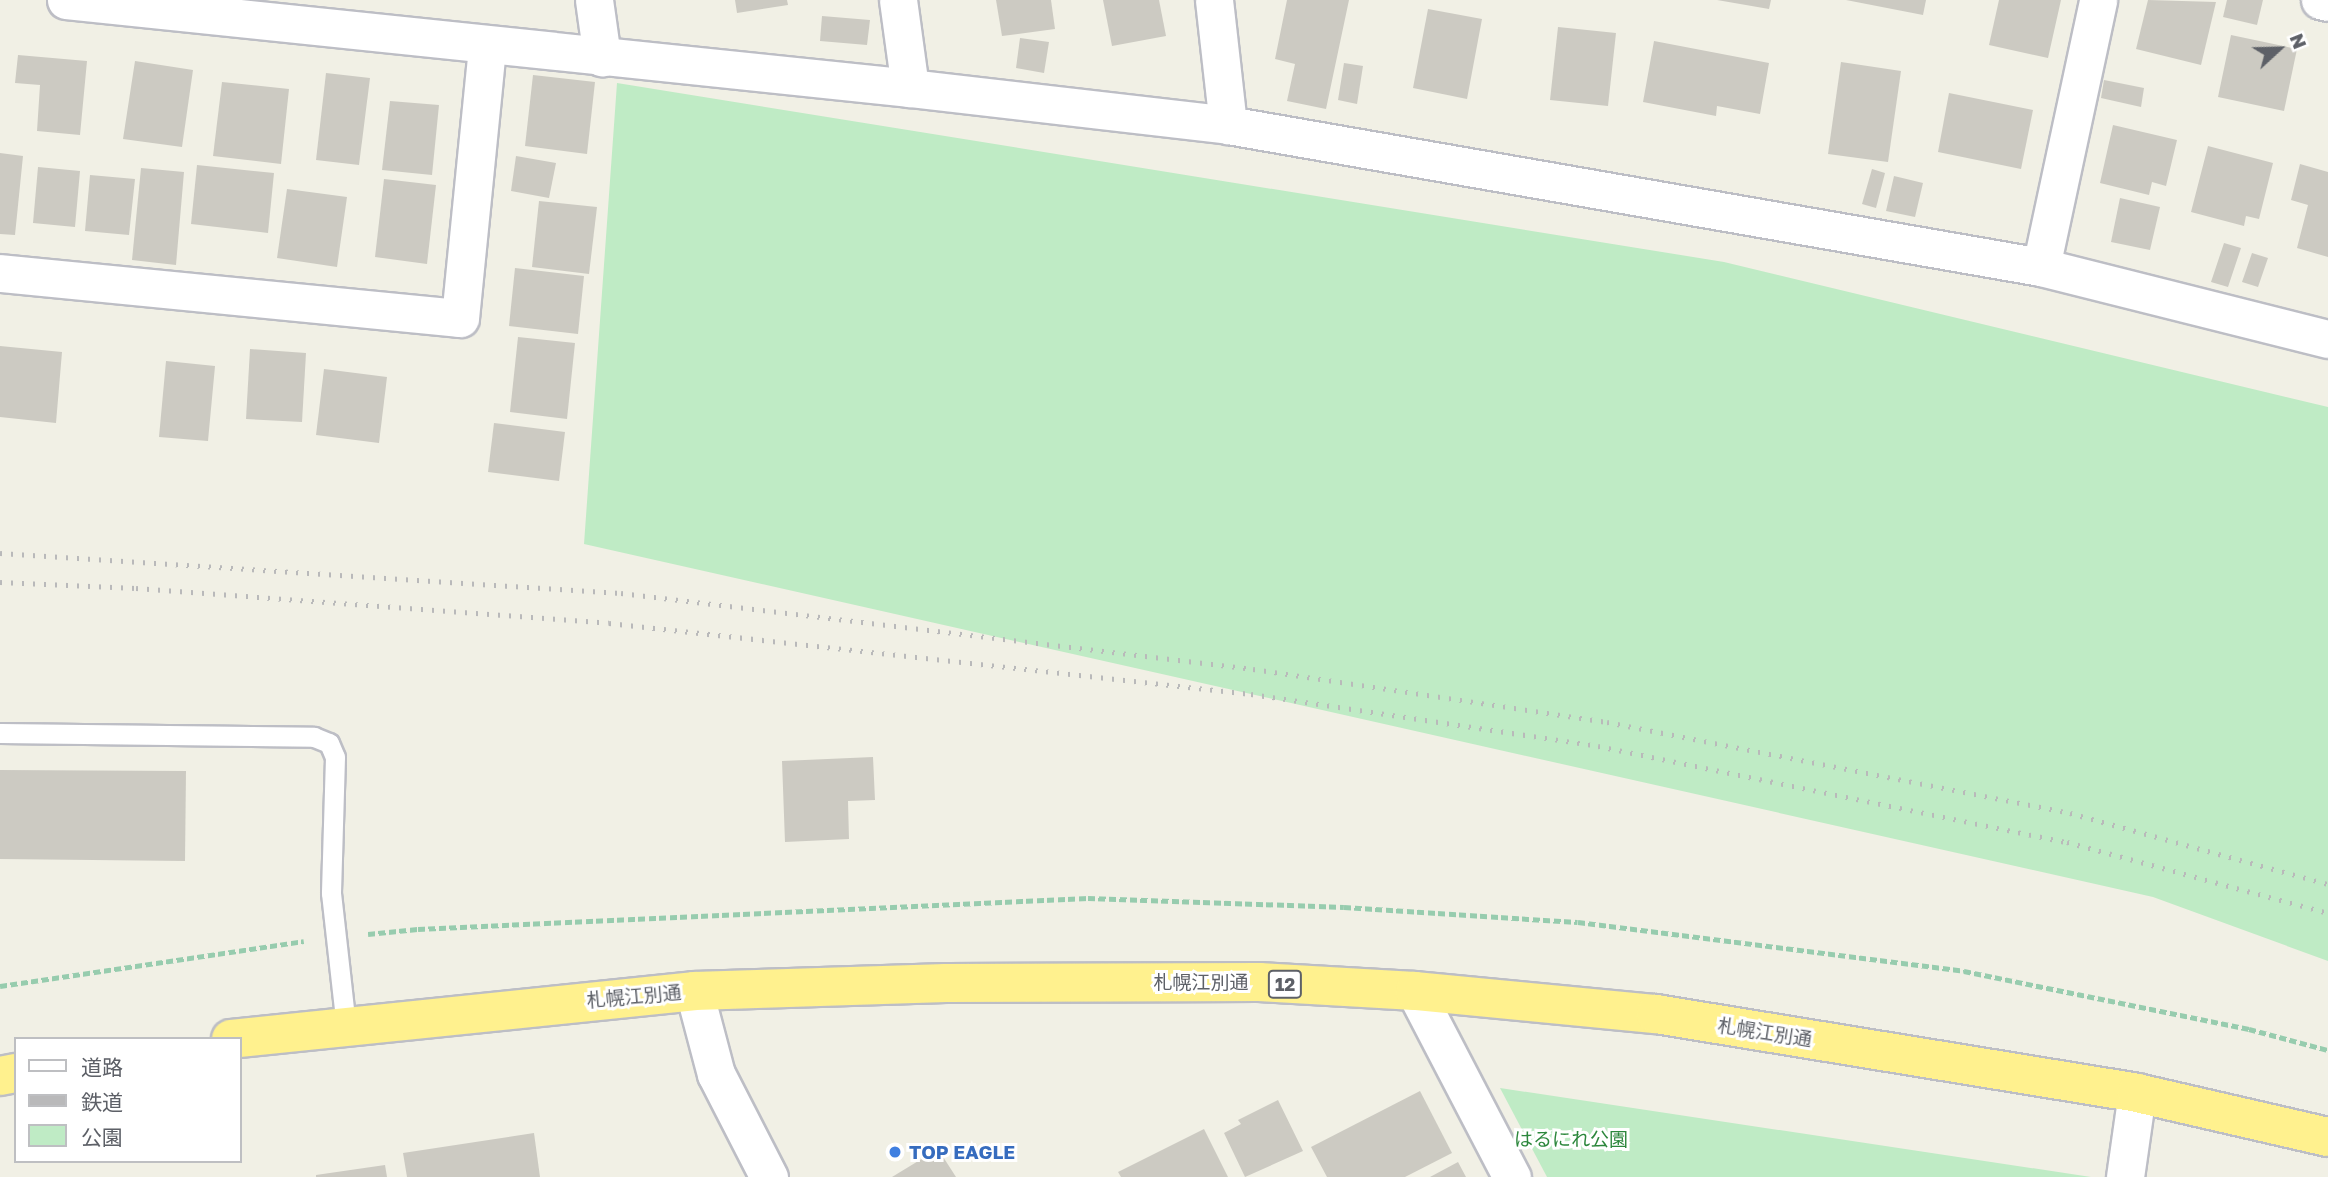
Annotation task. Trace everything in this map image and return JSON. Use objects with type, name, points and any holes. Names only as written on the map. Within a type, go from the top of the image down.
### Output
[{"type":"highway","name":"札幌江別通","points":[[242,1038],[694,991],[1041,982],[1259,982],[1415,990],[1656,1014],[2137,1093],[2328,1137]]},
{"type":"street","points":[[65,0],[910,88],[1228,125],[2041,267],[2328,339]]},
{"type":"street","points":[[594,0],[602,57]]},
{"type":"street","points":[[898,0],[910,88]]},
{"type":"street","points":[[1214,0],[1228,125]]},
{"type":"street","points":[[2041,267],[2098,0]]},
{"type":"street","points":[[2320,0],[2328,2]]},
{"type":"street","points":[[0,273],[460,318],[487,46]]},
{"type":"street","points":[[1415,990],[1512,1177]]},
{"type":"street","points":[[694,991],[716,1074],[769,1177]]},
{"type":"street","points":[[2125,1177],[2137,1093]]},
{"type":"lane","points":[[0,733],[314,737],[329,743],[335,757],[331,893],[346,1026]]},
{"type":"green space","points":[[617,83],[1724,262],[2328,407],[2328,961],[2153,897],[584,544]]},
{"type":"green space","name":"はるにれ公園","points":[[1500,1088],[2091,1177],[1547,1177]]},
{"type":"building","points":[[735,0],[787,0],[788,5],[737,13]]},
{"type":"building","points":[[996,0],[1051,0],[1055,29],[1002,36]]},
{"type":"building","points":[[1103,0],[1159,0],[1166,36],[1112,46]]},
{"type":"building","points":[[1287,0],[1349,0],[1326,109],[1287,101],[1295,64],[1275,59]]},
{"type":"building","points":[[1717,0],[1771,0],[1769,9]]},
{"type":"building","points":[[1846,0],[1926,0],[1923,15]]},
{"type":"building","points":[[1999,0],[2061,0],[2048,58],[1989,45]]},
{"type":"building","points":[[2148,0],[2216,2],[2201,65],[2136,49]]},
{"type":"building","points":[[2227,0],[2263,0],[2257,25],[2223,17]]},
{"type":"building","points":[[1428,9],[1482,19],[1467,99],[1413,88]]},
{"type":"building","points":[[822,16],[870,20],[867,45],[820,41]]},
{"type":"building","points":[[1558,27],[1616,33],[1608,106],[1550,100]]},
{"type":"building","points":[[2231,35],[2297,49],[2284,111],[2218,97]]},
{"type":"building","points":[[1020,38],[1049,42],[1044,73],[1016,68]]},
{"type":"building","points":[[1654,41],[1769,63],[1760,114],[1717,106],[1716,116],[1643,102]]},
{"type":"building","points":[[18,55],[87,61],[80,135],[37,131],[40,85],[15,83]]},
{"type":"building","points":[[135,61],[193,70],[182,147],[123,139]]},
{"type":"building","points":[[1841,62],[1901,71],[1888,162],[1828,154]]},
{"type":"building","points":[[1344,63],[1363,66],[1357,104],[1338,100]]},
{"type":"building","points":[[326,73],[370,78],[359,165],[316,160]]},
{"type":"building","points":[[533,75],[595,82],[587,154],[525,146]]},
{"type":"building","points":[[2104,80],[2144,88],[2141,107],[2101,98]]},
{"type":"building","points":[[222,82],[289,89],[281,164],[213,156]]},
{"type":"building","points":[[1949,93],[2033,110],[2021,169],[1938,152]]},
{"type":"building","points":[[390,101],[439,105],[432,175],[382,170]]},
{"type":"building","points":[[2113,125],[2177,140],[2166,186],[2152,182],[2149,195],[2100,183]]},
{"type":"building","points":[[2208,146],[2273,163],[2259,219],[2246,216],[2244,226],[2191,212]]},
{"type":"building","points":[[0,153],[23,156],[15,235],[0,234]]},
{"type":"building","points":[[516,156],[556,163],[549,198],[511,191]]},
{"type":"building","points":[[2300,164],[2328,172],[2328,257],[2297,248],[2308,205],[2291,200]]},
{"type":"building","points":[[197,165],[274,173],[268,233],[191,224]]},
{"type":"building","points":[[38,167],[80,171],[75,227],[33,223]]},
{"type":"building","points":[[141,168],[184,172],[176,265],[132,260]]},
{"type":"building","points":[[1872,169],[1885,173],[1876,208],[1862,204]]},
{"type":"building","points":[[90,175],[135,179],[129,235],[85,231]]},
{"type":"building","points":[[1894,176],[1923,183],[1915,217],[1886,211]]},
{"type":"building","points":[[384,179],[436,185],[427,264],[375,257]]},
{"type":"building","points":[[287,189],[347,197],[337,267],[277,258]]},
{"type":"building","points":[[2120,198],[2160,207],[2150,250],[2111,242]]},
{"type":"building","points":[[539,201],[597,207],[589,274],[532,267]]},
{"type":"building","points":[[2224,243],[2241,248],[2228,287],[2211,282]]},
{"type":"building","points":[[2252,253],[2268,258],[2258,287],[2242,282]]},
{"type":"building","points":[[515,268],[584,276],[578,334],[509,326]]},
{"type":"building","points":[[518,337],[575,343],[567,419],[510,412]]},
{"type":"building","points":[[0,346],[62,352],[56,423],[0,417]]},
{"type":"building","points":[[250,349],[306,353],[302,422],[246,419]]},
{"type":"building","points":[[166,361],[215,366],[208,441],[159,437]]},
{"type":"building","points":[[324,369],[387,377],[379,443],[316,435]]},
{"type":"building","points":[[494,423],[565,432],[559,481],[488,472]]},
{"type":"building","points":[[873,757],[875,800],[848,801],[849,839],[785,842],[782,761]]},
{"type":"building","points":[[0,770],[186,771],[185,861],[0,859]]},
{"type":"building","points":[[1420,1091],[1452,1153],[1405,1177],[1327,1177],[1311,1147]]},
{"type":"building","points":[[1278,1100],[1303,1151],[1245,1177],[1224,1133],[1241,1124],[1238,1120]]},
{"type":"building","points":[[1204,1129],[1228,1177],[1121,1177],[1118,1172]]},
{"type":"building","points":[[534,1133],[540,1177],[407,1177],[403,1153]]},
{"type":"building","points":[[938,1149],[956,1177],[892,1177]]},
{"type":"building","points":[[1458,1162],[1466,1177],[1430,1177]]},
{"type":"building","points":[[385,1165],[387,1177],[316,1177],[316,1175]]},
{"type":"railway","points":[[0,553],[621,593],[1253,669],[1607,722],[2070,813],[2328,884]]},
{"type":"railway","points":[[0,582],[136,588],[609,623],[1251,694],[1598,746],[2067,842],[2328,913]]},
{"type":"place","name":"TOP EAGLE","points":[[895,1152]]}]
